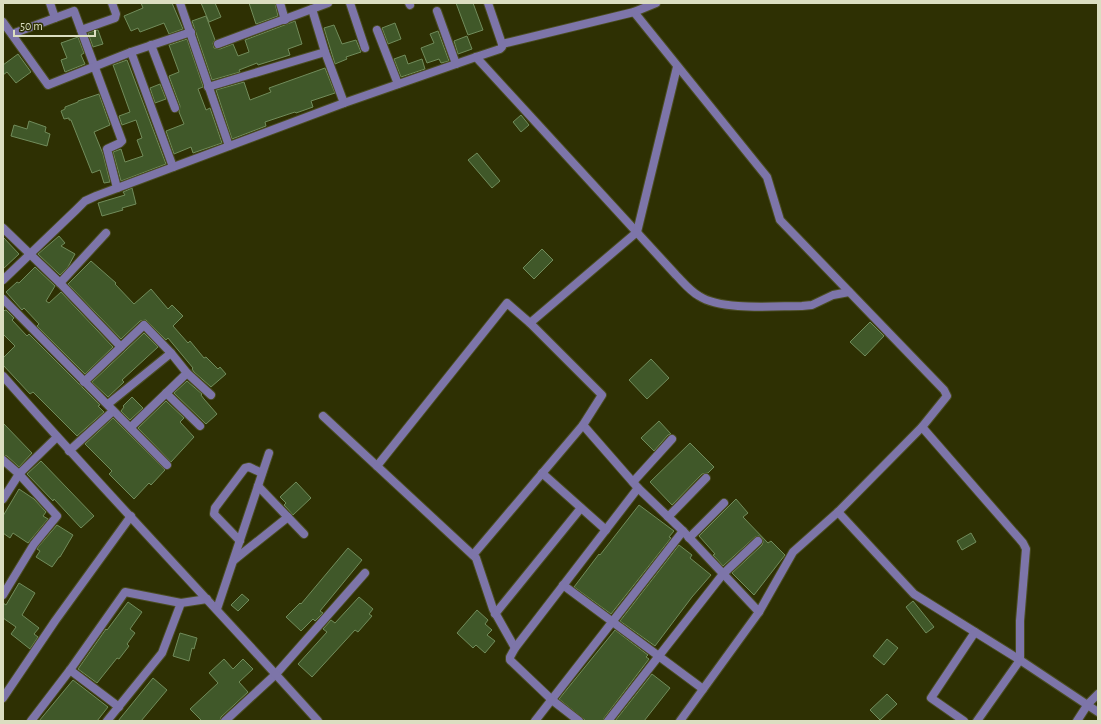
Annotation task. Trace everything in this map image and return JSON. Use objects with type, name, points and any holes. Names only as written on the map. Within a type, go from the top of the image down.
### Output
[{"type":"street","points":[[50,3],[54,18]]},
{"type":"street","points":[[81,30],[115,18],[116,14],[112,3]]},
{"type":"street","points":[[180,3],[229,146]]},
{"type":"street","points":[[280,3],[285,20]]},
{"type":"street","points":[[218,44],[328,3]]},
{"type":"street","points":[[350,3],[365,48]]},
{"type":"street","points":[[3,280],[86,201],[344,103],[500,49],[502,44],[488,3]]},
{"type":"street","points":[[502,44],[634,12],[656,3]]},
{"type":"street","points":[[312,9],[325,52],[344,103]]},
{"type":"street","points":[[12,34],[74,11],[122,141],[107,149],[117,188]]},
{"type":"street","points":[[437,11],[456,64]]},
{"type":"street","points":[[634,12],[766,177],[780,220],[946,393],[947,396],[922,426],[838,512],[793,552],[759,612],[680,721]]},
{"type":"street","points":[[3,22],[48,85],[132,52],[191,32]]},
{"type":"street","points":[[377,30],[398,84]]},
{"type":"street","points":[[151,46],[175,108]]},
{"type":"street","points":[[132,52],[173,167]]},
{"type":"street","points":[[208,87],[325,52]]},
{"type":"street","points":[[476,57],[676,275],[698,296],[727,306],[812,305],[833,295],[849,292]]},
{"type":"street","points":[[530,323],[637,232],[677,67]]},
{"type":"street","points":[[3,228],[60,283],[121,347]]},
{"type":"street","points":[[60,283],[106,233]]},
{"type":"street","points":[[3,299],[167,465]]},
{"type":"street","points":[[377,466],[507,303],[530,323],[602,395],[583,425],[472,555]]},
{"type":"street","points":[[84,382],[144,325],[171,353],[187,373],[211,395]]},
{"type":"street","points":[[69,450],[110,407],[171,353]]},
{"type":"street","points":[[131,427],[187,373]]},
{"type":"street","points":[[3,376],[57,437],[207,598],[318,721]]},
{"type":"street","points":[[166,393],[200,426]]},
{"type":"street","points":[[323,416],[476,558],[495,614],[515,648]]},
{"type":"street","points":[[583,425],[636,485],[683,531],[759,612]]},
{"type":"street","points":[[922,426],[1023,543],[1026,549],[1020,621],[1020,660],[977,721]]},
{"type":"street","points":[[3,499],[19,474],[57,437]]},
{"type":"street","points":[[579,721],[552,700],[510,660],[510,656],[606,530],[636,485],[672,439]]},
{"type":"street","points":[[217,609],[269,453]]},
{"type":"street","points":[[3,460],[19,474],[57,516],[34,544],[3,595]]},
{"type":"street","points":[[240,541],[214,514],[215,508],[245,468],[249,467],[262,472]]},
{"type":"street","points":[[542,473],[606,530]]},
{"type":"street","points":[[668,517],[706,478]]},
{"type":"street","points":[[258,486],[304,534]]},
{"type":"street","points":[[689,538],[724,502]]},
{"type":"street","points":[[495,614],[581,508]]},
{"type":"street","points":[[838,512],[914,594],[1020,660],[1098,712]]},
{"type":"street","points":[[3,698],[55,621],[130,516]]},
{"type":"street","points":[[233,560],[288,517]]},
{"type":"street","points":[[535,721],[683,531]]},
{"type":"street","points":[[608,721],[658,655],[723,574],[758,541]]},
{"type":"street","points":[[226,721],[276,674],[365,573]]},
{"type":"street","points":[[563,585],[703,689]]},
{"type":"street","points":[[31,721],[70,670],[125,592],[180,603],[207,598]]},
{"type":"street","points":[[107,721],[162,653],[180,603]]},
{"type":"street","points":[[964,721],[931,698],[975,632]]},
{"type":"street","points":[[70,670],[119,708]]},
{"type":"street","points":[[1077,721],[1088,704],[1098,694]]},
{"type":"building","points":[[141,3],[172,3],[183,29],[169,34],[164,23],[140,32],[138,28],[131,31],[124,16],[143,8]]},
{"type":"building","points":[[201,3],[215,3],[221,17],[209,22]]},
{"type":"building","points":[[249,3],[275,3],[278,16],[256,24]]},
{"type":"building","points":[[456,3],[473,3],[483,30],[468,35]]},
{"type":"building","points":[[206,16],[215,40],[213,43],[214,48],[220,49],[233,44],[238,56],[249,52],[245,40],[295,21],[302,44],[288,49],[290,55],[258,65],[257,63],[239,70],[240,72],[212,80],[192,21]]},
{"type":"building","points":[[395,23],[401,39],[388,44],[382,28]]},
{"type":"building","points":[[334,25],[342,44],[356,40],[361,52],[346,57],[347,59],[335,64],[324,28]]},
{"type":"building","points":[[98,30],[103,44],[93,47],[88,33]]},
{"type":"building","points":[[438,31],[449,61],[441,63],[439,59],[427,63],[421,48],[434,43],[430,34]]},
{"type":"building","points":[[467,36],[472,49],[458,54],[454,41]]},
{"type":"building","points":[[78,37],[84,53],[81,55],[85,64],[65,72],[61,60],[67,58],[61,43]]},
{"type":"building","points":[[187,39],[203,86],[198,89],[206,110],[210,108],[222,143],[193,153],[191,147],[174,154],[166,131],[184,124],[179,112],[180,106],[169,76],[179,72],[169,45]]},
{"type":"building","points":[[18,54],[31,72],[16,83],[7,72],[3,75],[3,65]]},
{"type":"building","points":[[405,55],[408,64],[422,59],[425,69],[401,77],[394,59]]},
{"type":"building","points":[[127,60],[166,164],[121,181],[113,152],[121,149],[125,162],[143,156],[137,140],[142,138],[136,120],[122,125],[119,116],[130,112],[113,65]]},
{"type":"building","points":[[325,68],[335,93],[311,101],[313,107],[265,122],[266,126],[232,139],[216,90],[244,82],[250,100],[271,92],[269,88]]},
{"type":"building","points":[[160,84],[166,99],[155,103],[150,88]]},
{"type":"building","points":[[99,94],[110,125],[94,132],[103,154],[110,182],[104,183],[100,170],[92,173],[71,120],[69,120],[69,118],[64,119],[61,111],[65,109],[65,107],[78,101]]},
{"type":"building","points":[[521,115],[529,125],[521,132],[513,122]]},
{"type":"building","points":[[29,121],[46,127],[45,132],[50,134],[47,146],[11,136],[14,125],[27,129]]},
{"type":"building","points":[[477,153],[500,181],[492,188],[468,160]]},
{"type":"building","points":[[132,188],[136,204],[122,208],[123,210],[102,216],[98,203],[125,195],[123,192]]},
{"type":"building","points":[[59,236],[65,243],[61,246],[75,254],[68,267],[60,275],[38,254]]},
{"type":"building","points":[[3,237],[19,254],[3,269]]},
{"type":"building","points":[[542,249],[553,260],[534,279],[523,268]]},
{"type":"building","points":[[91,261],[116,283],[115,284],[134,304],[151,289],[168,309],[172,305],[183,316],[173,326],[188,343],[190,341],[204,358],[206,357],[218,369],[220,367],[226,374],[211,387],[194,372],[192,369],[193,368],[168,338],[166,340],[146,320],[140,321],[121,339],[68,284]]},
{"type":"building","points":[[35,267],[55,286],[46,301],[49,303],[61,292],[113,347],[85,374],[37,326],[39,324],[24,308],[22,310],[6,292],[17,282],[19,283]]},
{"type":"building","points":[[6,310],[14,318],[12,320],[27,336],[29,334],[100,405],[98,406],[104,412],[77,436],[33,392],[30,394],[3,365],[3,358],[15,346],[3,334],[3,311]]},
{"type":"building","points":[[870,322],[884,336],[865,356],[850,342]]},
{"type":"building","points":[[144,333],[158,347],[122,380],[124,382],[108,397],[92,382]]},
{"type":"building","points":[[651,359],[669,378],[647,399],[629,380]]},
{"type":"building","points":[[187,381],[202,394],[201,395],[204,399],[217,414],[206,424],[174,393]]},
{"type":"building","points":[[132,397],[143,408],[130,420],[121,411],[124,407],[123,406]]},
{"type":"building","points":[[166,401],[184,418],[180,422],[194,437],[171,462],[138,428]]},
{"type":"building","points":[[113,418],[165,470],[151,485],[149,483],[134,499],[109,474],[112,471],[85,444]]},
{"type":"building","points":[[659,421],[671,434],[668,435],[654,451],[641,438]]},
{"type":"building","points":[[3,423],[32,453],[19,467],[7,456],[3,455]]},
{"type":"building","points":[[690,443],[714,467],[708,473],[702,474],[672,505],[650,482]]},
{"type":"building","points":[[41,461],[94,516],[81,528],[54,499],[53,501],[27,474]]},
{"type":"building","points":[[296,482],[311,498],[293,515],[284,505],[286,503],[280,497]]},
{"type":"building","points":[[19,489],[34,499],[46,512],[43,516],[48,519],[28,543],[13,533],[10,538],[3,533],[3,516]]},
{"type":"building","points":[[736,499],[748,513],[743,517],[768,543],[771,541],[785,555],[754,595],[732,573],[762,545],[762,538],[759,536],[755,537],[723,566],[713,555],[715,554],[699,536]]},
{"type":"building","points":[[639,505],[674,531],[669,537],[671,538],[611,614],[574,587]]},
{"type":"building","points":[[57,525],[73,535],[60,557],[52,567],[36,557],[40,551],[37,549],[38,547]]},
{"type":"building","points":[[971,533],[976,542],[962,550],[957,541]]},
{"type":"building","points":[[679,545],[692,555],[690,558],[711,575],[692,597],[655,646],[620,621]]},
{"type":"building","points":[[348,548],[362,560],[320,611],[323,613],[315,621],[313,619],[301,631],[286,617],[300,603],[301,604]]},
{"type":"building","points":[[19,583],[35,593],[22,615],[39,628],[34,634],[38,637],[30,649],[11,634],[16,627],[3,618],[3,603],[6,605]]},
{"type":"building","points":[[242,594],[249,600],[238,611],[231,605]]},
{"type":"building","points":[[359,597],[373,609],[369,614],[372,616],[358,632],[355,630],[312,677],[298,664],[327,632],[323,629],[331,620],[335,623]]},
{"type":"building","points":[[913,601],[934,627],[926,633],[906,607]]},
{"type":"building","points":[[128,602],[142,612],[130,629],[135,633],[127,644],[129,646],[119,659],[117,658],[97,683],[78,669],[106,629],[107,630]]},
{"type":"building","points":[[477,610],[488,620],[485,624],[492,630],[487,635],[495,641],[485,653],[476,645],[473,648],[457,633]]},
{"type":"building","points":[[615,630],[648,655],[646,657],[649,659],[603,721],[586,721],[559,699]]},
{"type":"building","points":[[180,633],[197,638],[194,649],[192,648],[189,661],[173,656]]},
{"type":"building","points":[[887,639],[898,648],[884,665],[873,656]]},
{"type":"building","points":[[224,659],[233,669],[243,659],[253,669],[239,682],[248,692],[221,717],[220,721],[202,721],[190,709],[218,683],[209,673]]},
{"type":"building","points":[[652,674],[670,688],[644,721],[615,721]]},
{"type":"building","points":[[153,678],[167,690],[141,721],[118,721]]},
{"type":"building","points":[[73,680],[108,707],[97,721],[39,721]]},
{"type":"building","points":[[887,694],[897,704],[880,720],[870,710]]}]
